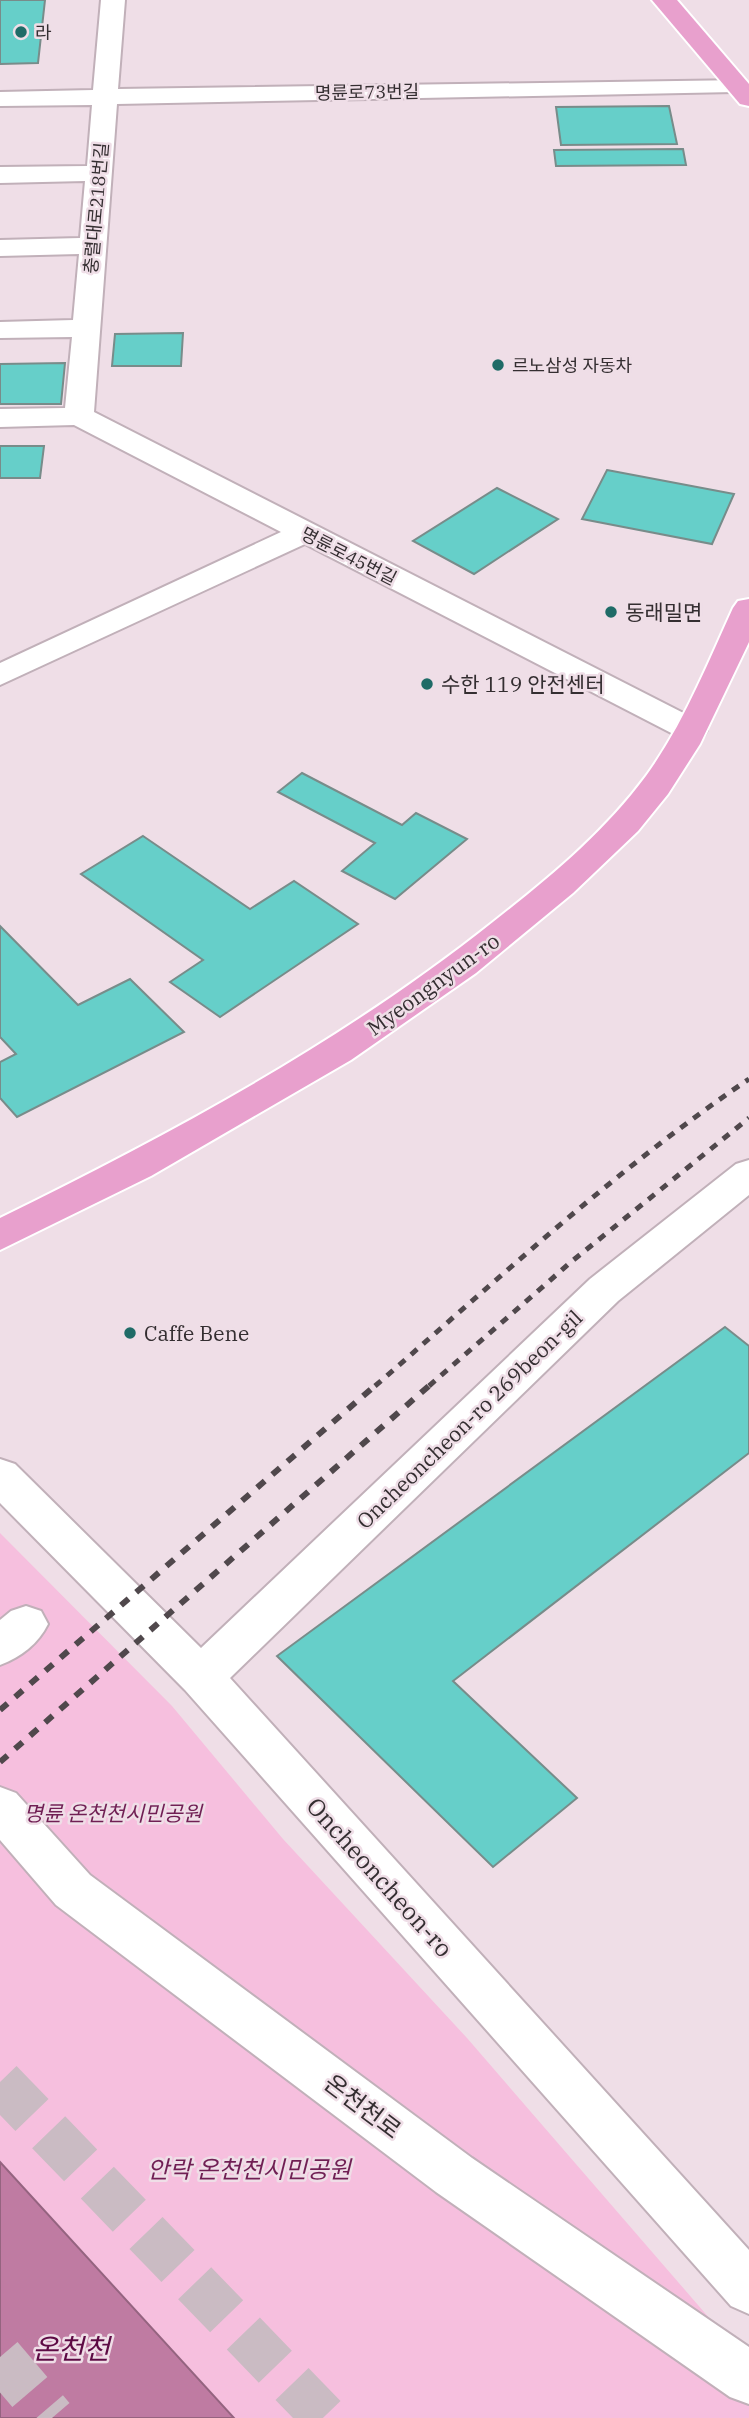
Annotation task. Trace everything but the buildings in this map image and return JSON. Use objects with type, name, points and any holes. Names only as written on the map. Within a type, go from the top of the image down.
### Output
[{"type":"main road","points":[[664,0],[742,92]]},
{"type":"main road","name":"Myeongnyun-ro","points":[[0,1235],[133,1170],[318,1065],[478,954],[607,846],[657,785],[691,730],[749,608]]},
{"type":"street","name":"충렬대로218번길","points":[[79,416],[113,0]]},
{"type":"street","name":"명륜로73번길","points":[[0,99],[742,92]]},
{"type":"street","points":[[0,175],[99,173]]},
{"type":"street","points":[[0,248],[93,246]]},
{"type":"street","points":[[0,330],[86,328]]},
{"type":"street","name":"명륜로45번길","points":[[0,418],[79,416],[691,730]]},
{"type":"street","points":[[0,675],[303,533]]},
{"type":"street","name":"Oncheoncheon-ro 269beon-gil","points":[[201,1677],[604,1290],[749,1174]]},
{"type":"street","name":"Oncheoncheon-ro","points":[[0,1476],[201,1677],[749,2288]]},
{"type":"street","name":"온천천로","points":[[0,1807],[73,1890],[454,2175],[749,2378]]},
{"type":"green space","name":"안락 온천천시민공원","points":[[0,1533],[172,1706],[283,1839],[467,2038],[749,2364],[749,2418],[0,2418]]},
{"type":"water","name":"온천천","points":[[0,2162],[234,2418],[0,2418]]},
{"type":"tunnel","points":[[0,2082],[325,2418]]},
{"type":"tunnel","points":[[0,2357],[52,2418]]},
{"type":"railway","points":[[375,1386],[604,1188],[651,1150],[749,1079]]},
{"type":"railway","points":[[429,1386],[571,1262],[749,1118]]},
{"type":"railway","points":[[0,1710],[377,1384]]},
{"type":"railway","points":[[0,1762],[431,1384]]},
{"type":"place","name":"라","points":[[21,32]]},
{"type":"place","name":"르노삼성 자동차","points":[[498,365]]},
{"type":"place","name":"동래밀면","points":[[611,612]]},
{"type":"place","name":"수한 119 안전센터","points":[[427,684]]},
{"type":"place","name":"Caffe Bene","points":[[130,1333]]},
{"type":"park label","name":"명륜 온천천시민공원","points":[[113,1813]]}]
